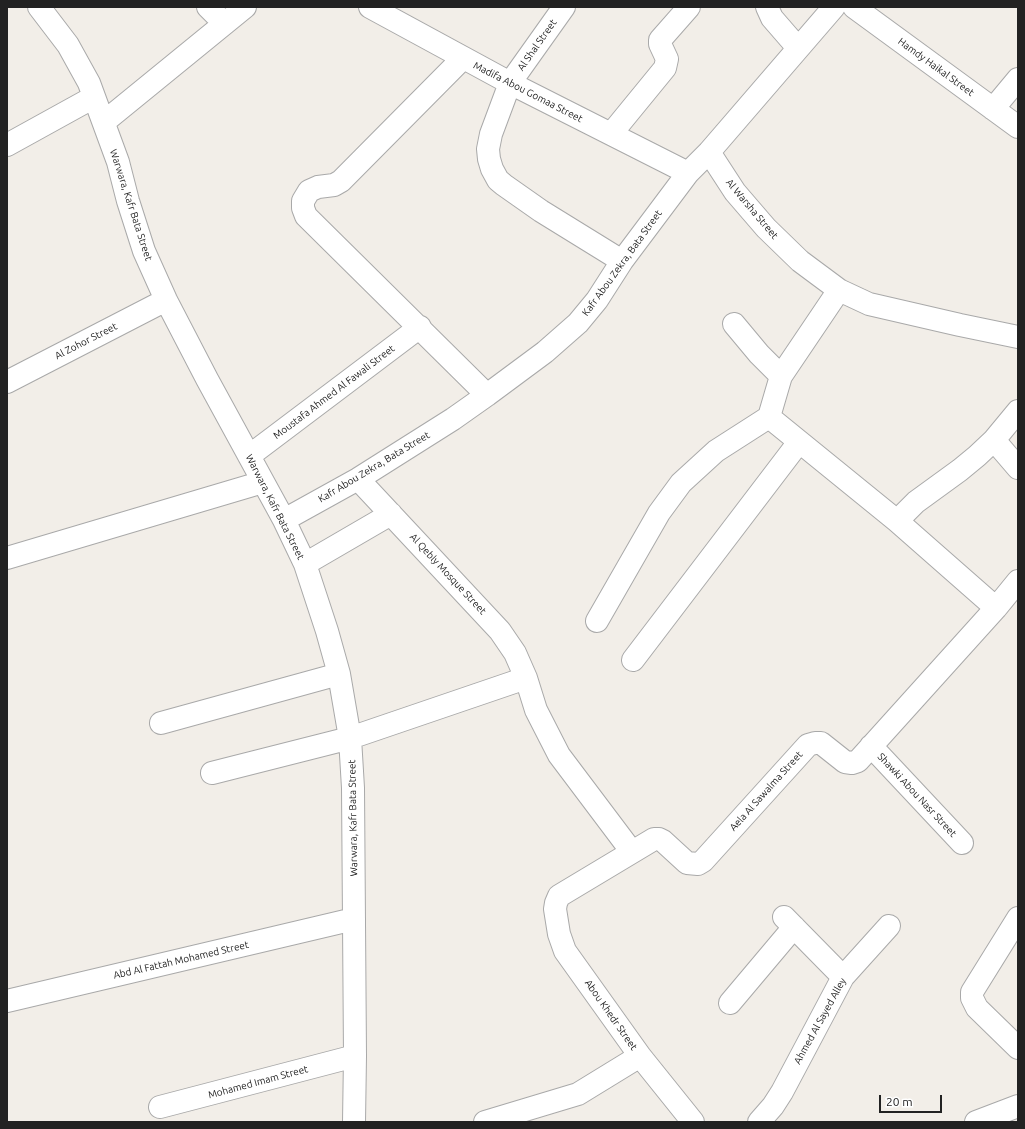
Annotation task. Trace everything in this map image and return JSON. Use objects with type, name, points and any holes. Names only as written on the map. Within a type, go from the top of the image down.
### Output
[{"type":"street","name":"Warwara, Kafr Bata Street","points":[[38,7],[68,45],[89,83],[118,162],[128,201],[144,251],[166,300],[284,520],[305,564],[327,631],[339,674],[350,738],[353,788],[354,1122]]},
{"type":"street","points":[[208,7],[224,23]]},
{"type":"street","points":[[104,122],[245,7]]},
{"type":"street","name":"Madifa Abou Gomaa Street","points":[[370,7],[395,13],[463,58],[510,84],[688,173]]},
{"type":"street","name":"Al Shal Street","points":[[564,7],[510,84],[491,134],[488,149],[492,169],[498,180],[541,211],[622,261]]},
{"type":"street","points":[[611,134],[665,68],[667,60],[660,44],[660,40],[689,7]]},
{"type":"street","points":[[768,7],[772,18],[798,48]]},
{"type":"street","name":"Kafr Abou Zekra, Bata Street","points":[[284,520],[358,479],[453,419],[488,395],[545,352],[578,323],[597,300],[622,261],[688,173],[709,152],[834,7]]},
{"type":"street","name":"Hamdy Haikal Street","points":[[854,7],[1018,127]]},
{"type":"street","points":[[463,58],[341,180],[334,185],[313,188],[309,191],[302,204],[306,216],[488,395]]},
{"type":"street","points":[[993,109],[1018,79]]},
{"type":"street","points":[[7,145],[94,97]]},
{"type":"street","name":"Al Warsha Street","points":[[709,152],[735,192],[766,228],[800,261],[838,290],[869,304],[1018,337]]},
{"type":"street","points":[[597,621],[659,513],[681,483],[716,451],[769,417],[781,376],[838,290]]},
{"type":"street","name":"Al Zohor Street","points":[[7,382],[166,300]]},
{"type":"street","points":[[734,324],[759,354],[781,376]]},
{"type":"street","name":"Moustafa Ahmed Al Fawali Street","points":[[249,456],[420,328]]},
{"type":"street","points":[[897,521],[906,510],[977,456],[994,440],[1018,411]]},
{"type":"street","points":[[769,417],[897,521],[996,608]]},
{"type":"street","points":[[994,440],[1018,468]]},
{"type":"street","points":[[633,660],[799,442]]},
{"type":"street","name":"Al Qebly Mosque Street","points":[[358,479],[500,631],[515,653],[526,678],[536,710],[559,755],[632,852]]},
{"type":"street","points":[[7,558],[263,482]]},
{"type":"street","points":[[305,564],[391,514]]},
{"type":"street","name":"Aela Al Sawalma Street","points":[[559,896],[654,839],[659,839],[687,863],[698,864],[703,861],[808,745],[821,743],[846,762],[852,763],[858,761],[1018,582]]},
{"type":"street","points":[[161,723],[339,674]]},
{"type":"street","points":[[212,773],[350,738],[526,678]]},
{"type":"street","name":"Shawki Abou Nasr Street","points":[[871,746],[962,843]]},
{"type":"street","name":"Abou Khedr Street","points":[[559,896],[555,909],[559,934],[565,951],[640,1056],[693,1122]]},
{"type":"street","points":[[1018,918],[972,992],[972,998],[977,1008],[1018,1048]]},
{"type":"street","name":"Abd Al Fattah Mohamed Street","points":[[7,1001],[354,919]]},
{"type":"street","points":[[730,1003],[789,922],[843,977]]},
{"type":"street","name":"Ahmed Al Sayed Alley","points":[[760,1122],[782,1092],[843,977],[889,926]]},
{"type":"street","name":"Mohamed Imam Street","points":[[160,1107],[355,1056]]},
{"type":"street","points":[[485,1122],[578,1094],[640,1056]]},
{"type":"street","points":[[986,1120],[1018,1106]]}]
